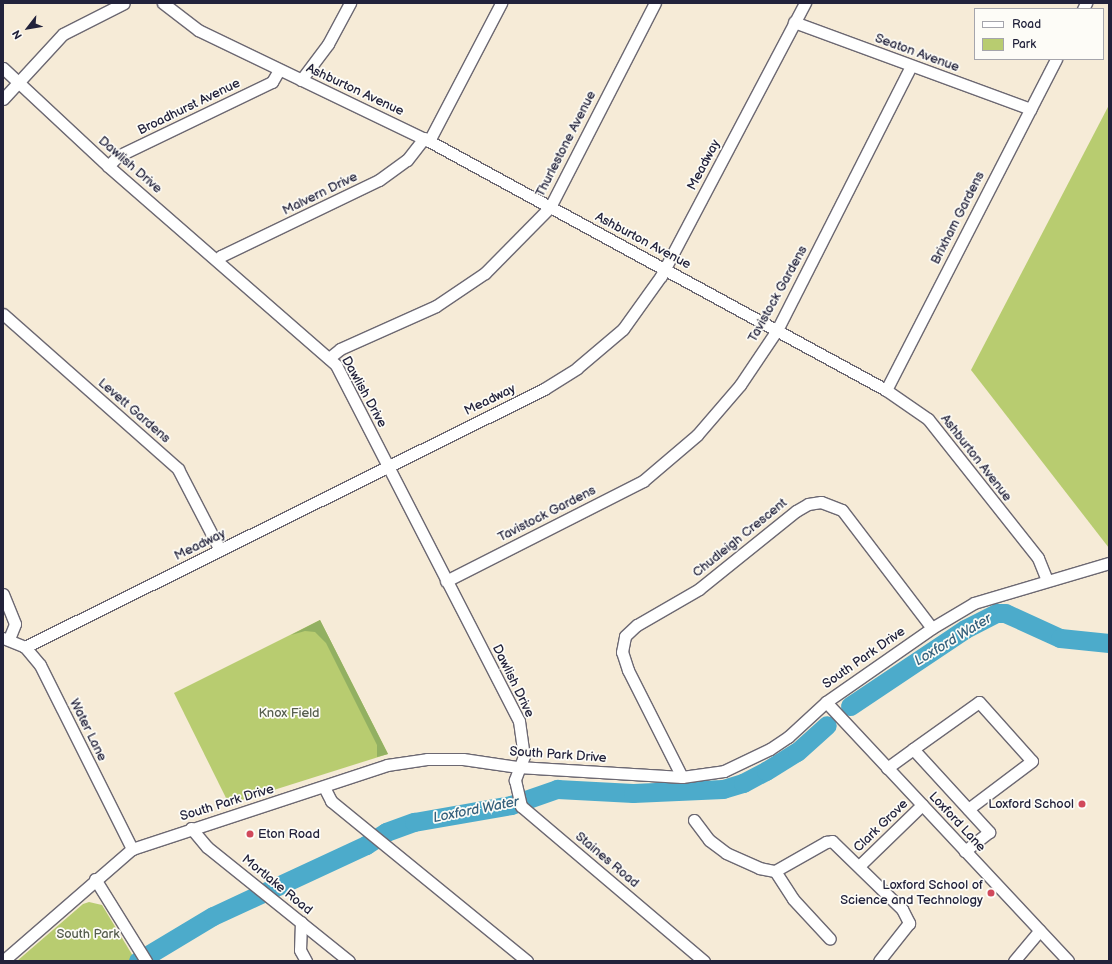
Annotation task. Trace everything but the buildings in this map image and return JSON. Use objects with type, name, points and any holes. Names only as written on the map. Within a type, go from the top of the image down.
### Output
[{"type":"street","points":[[3,99],[62,34],[124,3]]},
{"type":"street","name":"Ashburton Avenue","points":[[163,3],[198,30],[278,70],[426,140],[886,390],[928,419],[1038,558],[1047,580]]},
{"type":"street","points":[[301,80],[328,44],[350,3]]},
{"type":"street","name":"Malvern Drive","points":[[217,260],[221,256],[379,180],[407,160],[426,140],[501,3]]},
{"type":"street","name":"Thurlestone Avenue","points":[[329,358],[340,349],[436,306],[486,273],[550,207],[655,3]]},
{"type":"street","name":"Meadway","points":[[25,647],[544,389],[577,368],[623,329],[644,302],[665,269],[805,3]]},
{"type":"street","name":"Seaton Avenue","points":[[794,22],[1030,109]]},
{"type":"street","name":"Brixham Gardens","points":[[886,390],[1055,60]]},
{"type":"street","name":"Tavistock Gardens","points":[[446,581],[643,481],[698,435],[740,385],[777,330],[911,66]]},
{"type":"street","name":"Dawlish Drive","points":[[3,68],[108,166],[336,365],[519,721],[524,756],[518,767]]},
{"type":"street","name":"Broadhurst Avenue","points":[[108,166],[118,156],[272,82],[278,70]]},
{"type":"street","name":"Levett Gardens","points":[[3,314],[178,469],[220,550]]},
{"type":"street","name":"Chudleigh Crescent","points":[[682,777],[628,670],[622,652],[625,636],[637,626],[698,589],[796,511],[808,504],[821,502],[842,510],[932,628]]},
{"type":"street","name":"South Park Drive","points":[[3,960],[95,879],[132,849],[191,828],[324,787],[387,765],[427,759],[463,759],[518,767],[682,777],[724,770],[743,764],[788,737],[826,702],[932,628],[974,603],[1047,580],[1109,563]]},
{"type":"street","points":[[3,594],[15,624],[6,639]]},
{"type":"street","name":"Water Lane","points":[[6,639],[25,647],[40,665],[132,849]]},
{"type":"street","name":"Loxford Lane","points":[[826,702],[1068,961]]},
{"type":"street","points":[[887,768],[980,702],[1032,761],[968,809]]},
{"type":"street","points":[[913,749],[989,832],[965,851]]},
{"type":"street","name":"Staines Road","points":[[518,767],[515,780],[520,802],[704,961]]},
{"type":"street","points":[[324,787],[331,801],[527,961]]},
{"type":"street","name":"Clark Grove","points":[[859,866],[922,805]]},
{"type":"street","points":[[694,820],[709,840],[726,854],[760,868],[775,871],[832,841],[902,909],[909,923],[879,961]]},
{"type":"street","name":"Mortlake Road","points":[[191,828],[207,847],[349,961]]},
{"type":"street","points":[[775,871],[793,899],[830,939]]},
{"type":"street","points":[[95,879],[144,958]]},
{"type":"street","points":[[301,922],[300,950],[306,961]]},
{"type":"street","points":[[1014,961],[1040,930]]},
{"type":"green space","points":[[1109,105],[1109,548],[971,370]]},
{"type":"green space","name":"Knox Field","points":[[320,620],[388,754],[229,804],[174,693]]},
{"type":"green space","points":[[320,620],[388,754],[377,757],[377,745],[326,643],[315,632],[305,631],[291,635]]},
{"type":"green space","name":"South Park","points":[[89,902],[102,905],[136,961],[17,961],[83,904]]},
{"type":"waterway","name":"Loxford Water","points":[[850,706],[965,629],[997,613],[1005,613],[1060,638],[1109,643]]},
{"type":"waterway","name":"Loxford Water","points":[[138,961],[213,916],[366,845],[386,832],[414,822],[511,805],[557,789],[633,793],[723,789],[743,783],[797,752],[827,725]]},
{"type":"place","name":"Loxford School","points":[[1082,804]]},
{"type":"place","name":"Eton Road","points":[[250,834]]},
{"type":"place","name":"Loxford School of Science and Technology","points":[[991,893]]}]
